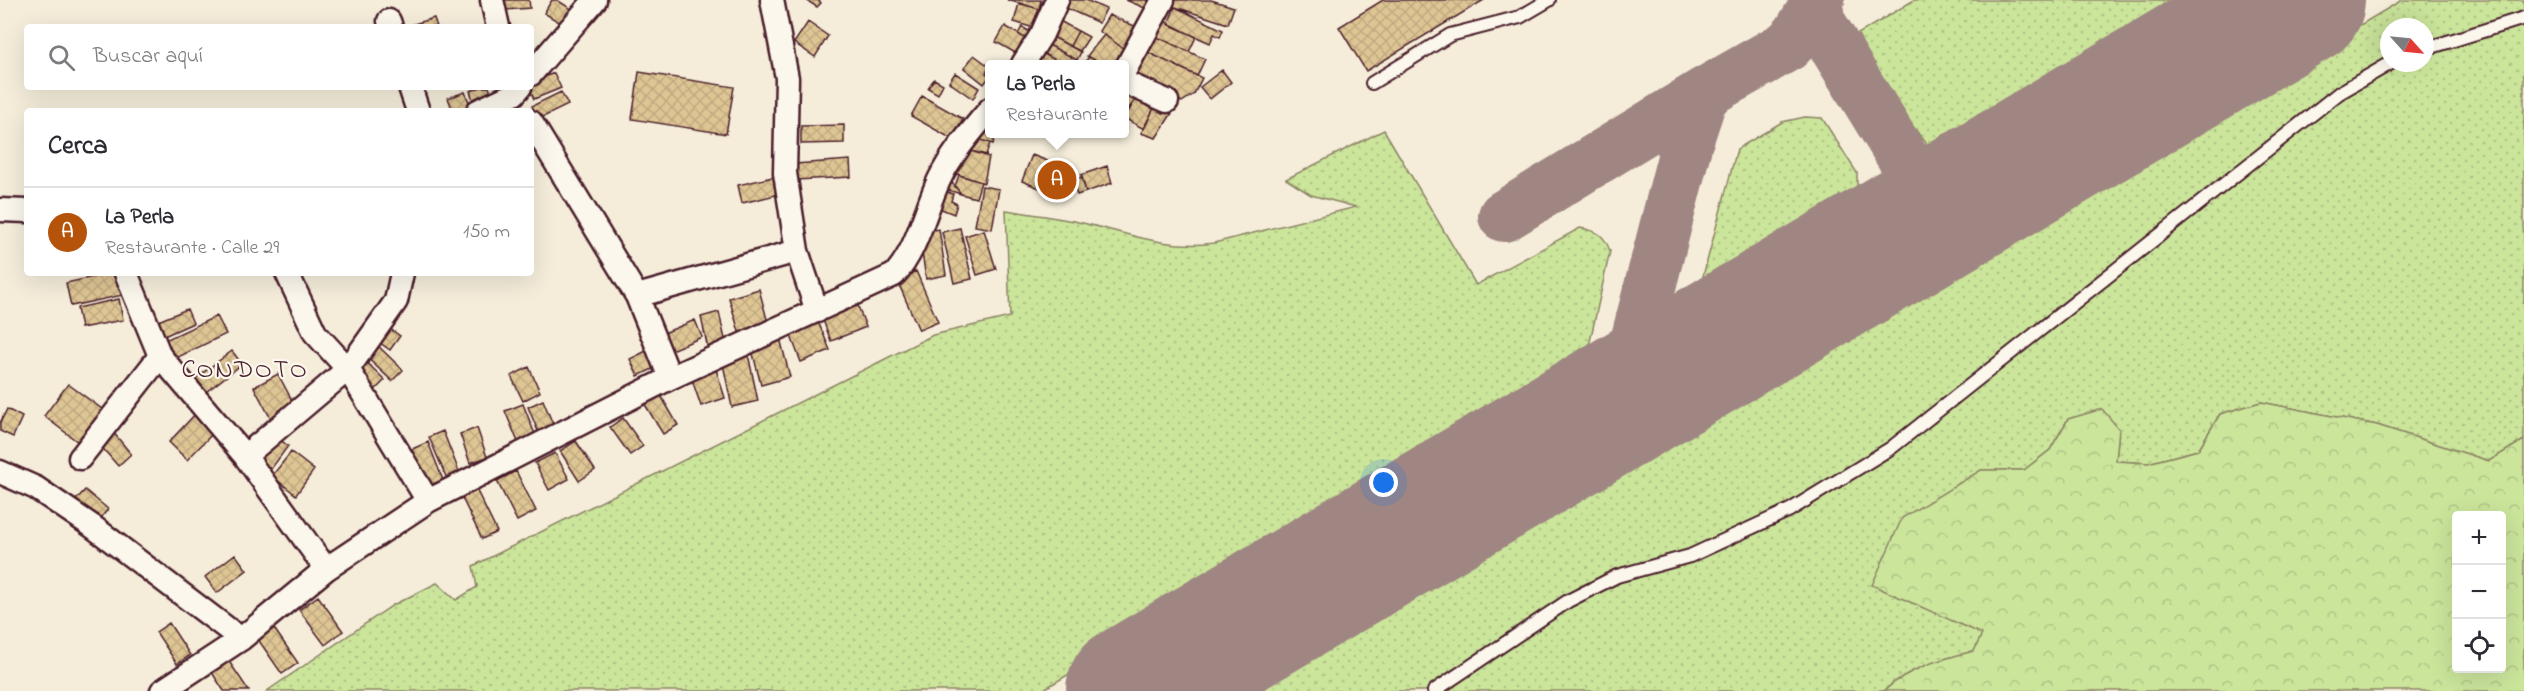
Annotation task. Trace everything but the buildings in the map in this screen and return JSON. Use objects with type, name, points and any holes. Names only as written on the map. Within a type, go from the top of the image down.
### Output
[{"type":"street","points":[[492,0],[497,24]]},
{"type":"street","points":[[534,71],[595,0]]},
{"type":"street","points":[[772,0],[787,78],[785,173],[797,250],[817,311]]},
{"type":"street","points":[[1026,60],[1042,34],[1057,0]]},
{"type":"street","points":[[1129,64],[1163,0]]},
{"type":"street","points":[[1129,84],[1167,101]]},
{"type":"street","points":[[411,90],[417,108]]},
{"type":"street","points":[[486,108],[518,95]]},
{"type":"street","points":[[162,691],[241,639],[326,569],[429,501],[670,378],[894,275],[901,267],[940,179],[957,149],[985,115]]},
{"type":"street","points":[[534,127],[637,296],[670,378]]},
{"type":"street","points":[[0,210],[24,211]]},
{"type":"street","points":[[637,296],[797,250]]},
{"type":"street","points":[[127,276],[160,356],[245,456],[326,569]]},
{"type":"street","points":[[288,276],[315,333],[348,369],[429,501]]},
{"type":"street","points":[[245,456],[348,369],[396,301],[401,276]]},
{"type":"street","points":[[80,458],[160,356]]},
{"type":"street","points":[[0,472],[36,488],[92,526],[241,639]]},
{"type":"lane","points":[[1372,83],[1450,34],[1520,17],[1549,0]]},
{"type":"lane","points":[[2434,46],[2524,18]]},
{"type":"lane","points":[[1434,691],[1568,601],[1617,576],[1690,555],[1790,510],[1891,448],[2339,93],[2380,69]]},
{"type":"green space","points":[[1914,0],[2208,0],[1939,158],[1893,100],[1858,34]]},
{"type":"green space","points":[[2402,0],[2524,0],[2524,440],[2489,461],[2377,425],[2261,402],[2220,414],[2198,450],[2148,463],[2116,461],[2119,429],[2068,419],[2050,450],[2024,470],[1981,470],[1941,614],[1982,633],[1975,651],[1915,670],[1884,691],[1244,691]]},
{"type":"green space","points":[[1805,117],[1822,118],[1857,173],[1857,188],[1702,280],[1737,149],[1782,122]]},
{"type":"green space","points":[[1384,130],[1476,285],[1580,228],[1591,230],[1602,237],[1610,251],[1585,364],[1041,691],[267,691],[393,605],[437,583],[456,600],[477,587],[473,566],[933,335],[1010,317],[1006,210],[1078,222],[1162,242],[1196,245],[1214,243],[1356,207],[1311,195],[1286,179]]},
{"type":"green space","points":[[2261,402],[2377,425],[2489,461],[2524,440],[2524,691],[1884,691],[1915,670],[1974,651],[1982,634],[1872,585],[1902,518],[1981,470],[2024,470],[2050,450],[2068,419],[2102,409],[2119,429],[2116,461],[2148,463],[2198,450],[2220,414]]},
{"type":"taxiway","points":[[1504,216],[1706,92],[1787,46],[1797,36],[1819,0]]},
{"type":"taxiway","points":[[1817,2],[1819,21],[1908,166],[1934,183],[1963,188],[1985,186]]},
{"type":"taxiway","points":[[1590,421],[1617,394],[1629,369],[1687,142],[1706,92]]},
{"type":"taxiway","points":[[1885,246],[1899,226],[1907,209],[1910,190],[1908,166]]},
{"type":"taxiway","points":[[1646,304],[1649,317],[1655,327],[1674,340],[1697,345],[1721,343]]},
{"type":"runway","points":[[1132,691],[2299,0]]},
{"type":"place","name":"La Perla","points":[[1057,180]]},
{"type":"district","name":"CONDOTO","points":[[245,368]]}]
